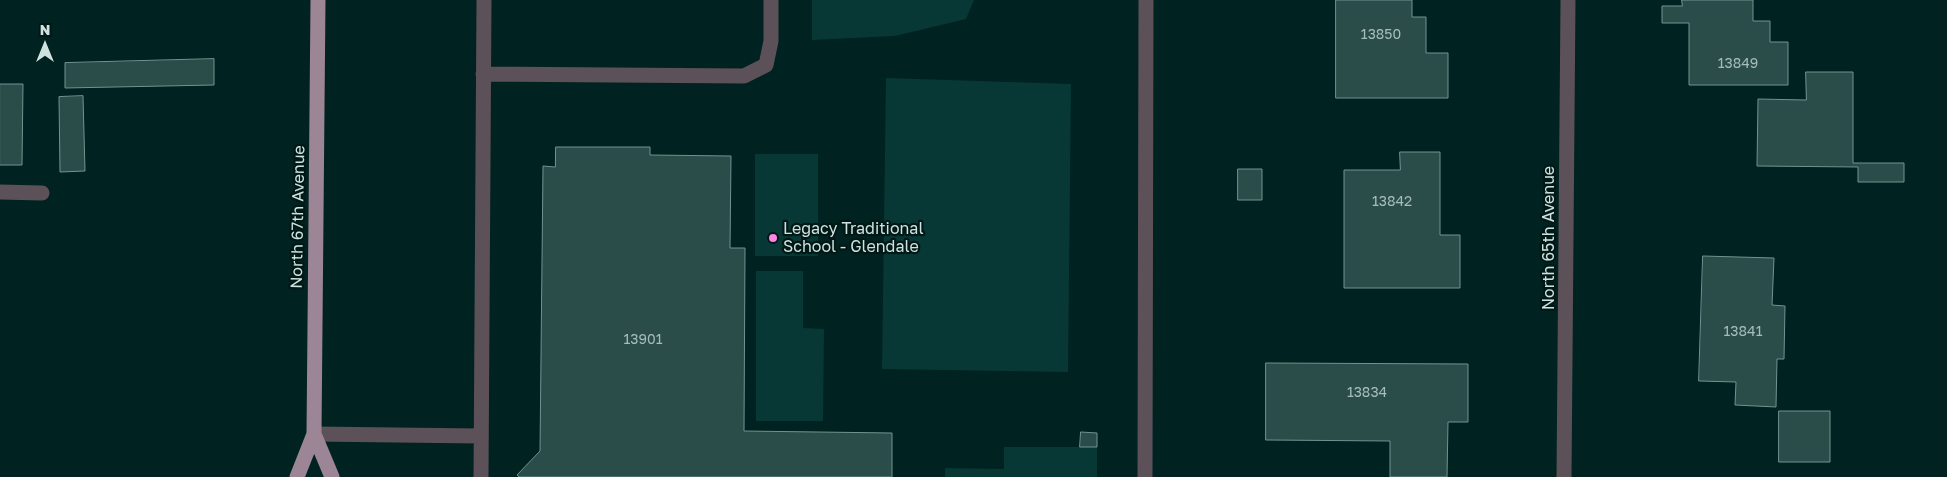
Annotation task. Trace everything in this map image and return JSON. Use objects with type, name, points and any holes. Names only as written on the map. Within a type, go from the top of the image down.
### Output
[{"type":"main road","name":"North 67th Avenue","points":[[297,477],[314,434],[318,0]]},
{"type":"main road","name":"North 67th Avenue","points":[[314,434],[332,477]]},
{"type":"street","points":[[481,477],[484,0]]},
{"type":"street","points":[[483,74],[744,76],[766,65],[771,41],[771,0]]},
{"type":"street","points":[[1145,477],[1146,0]]},
{"type":"street","name":"North 65th Avenue","points":[[1564,477],[1568,0]]},
{"type":"street","points":[[0,192],[42,193]]},
{"type":"street","points":[[314,434],[480,436]]},
{"type":"shaded area","points":[[812,0],[974,0],[966,19],[895,36],[812,40]]},
{"type":"shaded area","points":[[886,78],[1071,84],[1068,372],[882,369]]},
{"type":"shaded area","points":[[755,154],[818,154],[818,256],[755,256]]},
{"type":"shaded area","points":[[756,271],[803,271],[803,328],[824,329],[823,421],[756,421]]},
{"type":"shaded area","points":[[1004,447],[1097,447],[1097,477],[945,477],[945,468],[1004,469]]},
{"type":"building","points":[[1336,0],[1412,0],[1412,17],[1426,17],[1426,53],[1448,53],[1448,98],[1336,98]]},
{"type":"building","points":[[1682,0],[1753,0],[1753,21],[1770,21],[1770,42],[1788,42],[1788,85],[1689,85],[1689,23],[1662,23],[1662,6],[1682,6]]},
{"type":"building","points":[[214,59],[214,85],[65,88],[65,63]]},
{"type":"building","points":[[1806,72],[1853,72],[1853,163],[1904,163],[1904,182],[1858,182],[1858,167],[1757,166],[1758,99],[1806,100]]},
{"type":"building","points":[[0,84],[23,84],[22,165],[0,165]]},
{"type":"building","points":[[83,96],[85,171],[60,172],[59,97]]},
{"type":"building","points":[[556,147],[650,147],[650,155],[731,156],[730,248],[745,248],[744,431],[892,433],[892,477],[519,477],[517,475],[540,451],[543,166],[555,167]]},
{"type":"building","points":[[1400,152],[1440,152],[1440,235],[1460,235],[1460,288],[1344,288],[1344,170],[1400,170]]},
{"type":"building","points":[[1238,169],[1262,169],[1262,200],[1238,200]]},
{"type":"building","points":[[1703,256],[1774,258],[1772,305],[1785,306],[1784,359],[1777,359],[1776,407],[1735,405],[1736,382],[1699,381]]},
{"type":"building","points":[[1266,363],[1468,364],[1468,422],[1448,422],[1447,477],[1390,477],[1390,441],[1266,440]]},
{"type":"building","points":[[1779,411],[1830,411],[1830,462],[1779,462]]},
{"type":"building","points":[[1081,432],[1097,433],[1097,447],[1080,447]]},
{"type":"place","name":"Legacy Traditional School - Glendale","points":[[773,238]]}]
